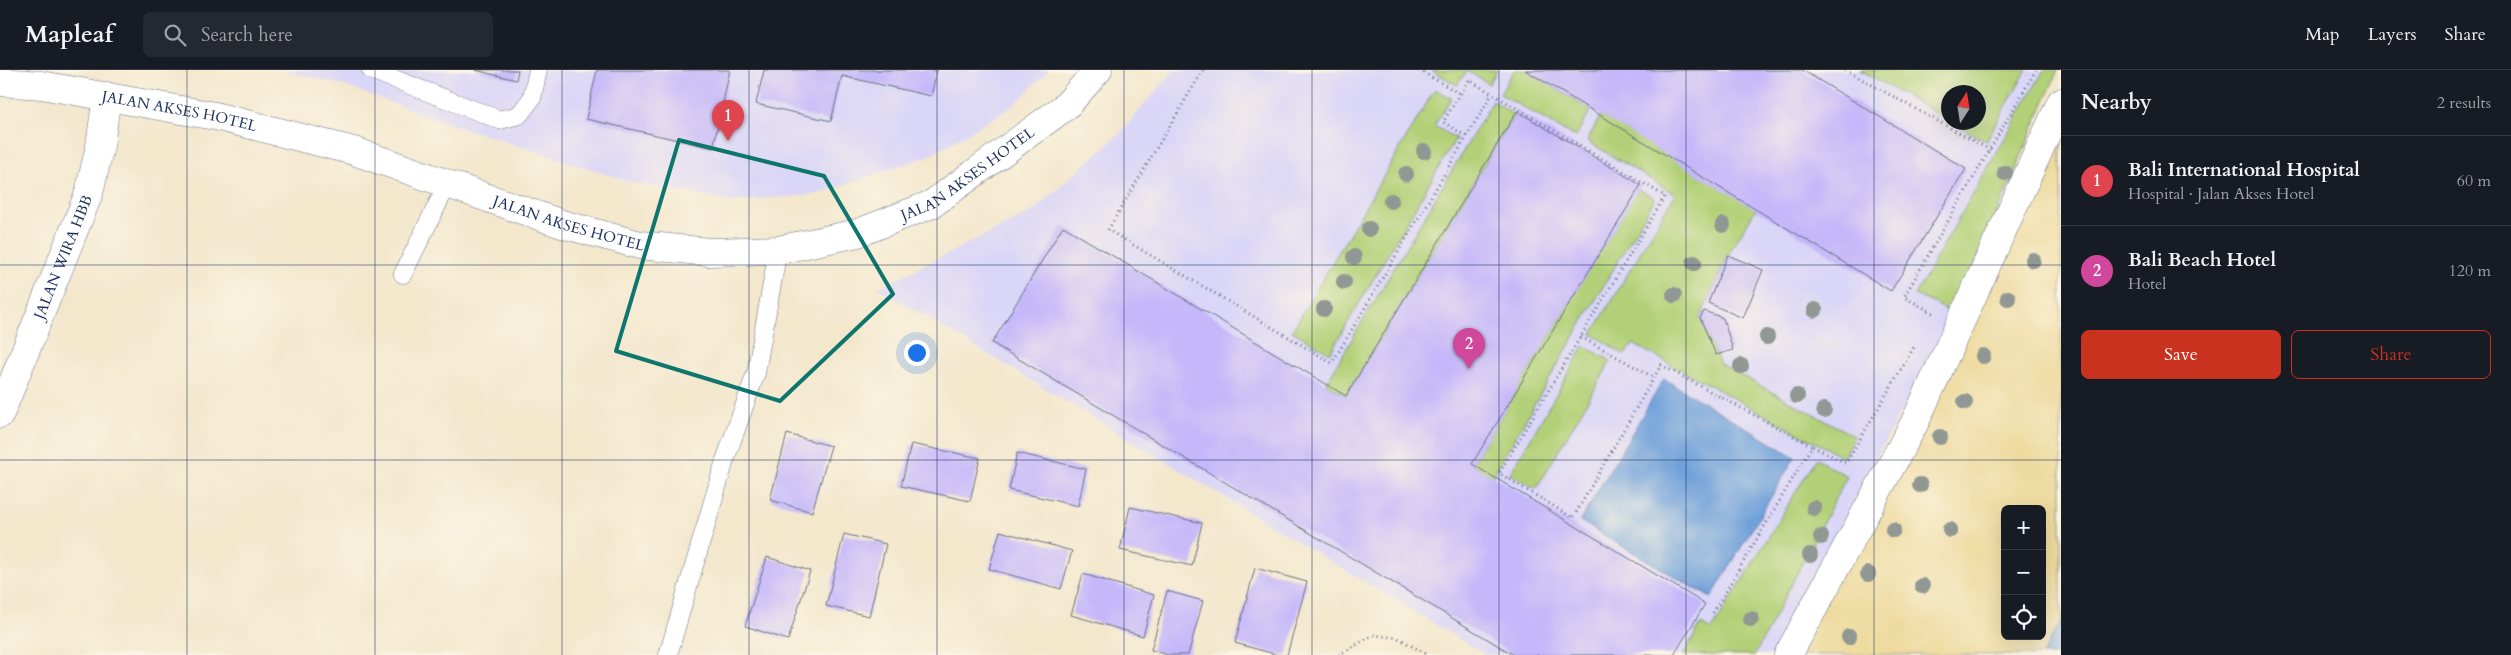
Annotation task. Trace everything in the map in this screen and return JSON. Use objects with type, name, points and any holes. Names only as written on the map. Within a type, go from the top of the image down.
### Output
[{"type":"street","name":"JALAN AKSES HOTEL","points":[[0,82],[43,78],[107,96],[215,116],[354,152],[562,224],[640,245],[708,252],[778,250],[858,233],[932,204],[1066,106],[1098,70]]},
{"type":"street","name":"JALAN WIRA HBB","points":[[0,414],[89,194],[100,146],[107,96]]},
{"type":"street","points":[[1788,655],[1915,422],[2061,102]]},
{"type":"lane","points":[[371,70],[500,120],[519,115],[523,110],[532,98],[538,70]]},
{"type":"lane","points":[[403,274],[447,185]]},
{"type":"lane","points":[[668,655],[724,460],[756,373],[778,250]]},
{"type":"path","points":[[1203,70],[1108,230],[1332,363],[1492,94]]},
{"type":"path","points":[[1418,70],[1460,94]]},
{"type":"path","points":[[1845,70],[1990,150]]},
{"type":"path","points":[[1928,321],[1933,313],[1904,298],[2036,70]]},
{"type":"path","points":[[1466,136],[1443,122],[1468,80],[1665,196],[1499,473],[1573,518],[1661,365],[1846,464],[1915,346]]},
{"type":"path","points":[[1581,337],[1654,377]]},
{"type":"path","points":[[1713,613],[1812,446]]},
{"type":"path","points":[[1339,655],[1373,635],[1398,638],[1428,655]]},
{"type":"highlighted area","points":[[679,140],[824,176],[893,294],[780,401],[616,351]]},
{"type":"shaded area","points":[[282,70],[1049,70],[1012,107],[929,156],[818,194],[732,202],[634,183],[460,127],[345,86]]},
{"type":"shaded area","points":[[1174,70],[2058,70],[1955,316],[1896,421],[1772,655],[1486,655],[878,288],[1032,212],[1120,133]]},
{"type":"green space","points":[[1431,70],[1497,70],[1489,84],[1467,71],[1457,85]]},
{"type":"green space","points":[[1514,70],[1525,70],[1591,110],[1575,137],[1500,94]]},
{"type":"green space","points":[[1860,70],[2027,70],[1986,141],[1966,130],[1986,130],[1986,85],[1941,85],[1941,116]]},
{"type":"green space","points":[[2044,70],[2058,70],[1954,313],[1915,295]]},
{"type":"green space","points":[[1435,89],[1451,98],[1434,126],[1456,138],[1330,353],[1292,331]]},
{"type":"green space","points":[[1493,101],[1514,115],[1346,396],[1326,383]]},
{"type":"green space","points":[[1601,115],[1756,209],[1728,255],[1700,318],[1720,364],[1854,436],[1843,457],[1633,344],[1625,355],[1592,334],[1675,194],[1587,141]]},
{"type":"green space","points":[[1638,189],[1655,198],[1492,477],[1472,464]]},
{"type":"green space","points":[[1584,346],[1611,361],[1536,489],[1510,474]]},
{"type":"green space","points":[[1816,459],[1847,476],[1755,655],[1683,655],[1701,624],[1712,630]]},
{"type":"sand","points":[[2061,102],[2061,620],[2042,655],[1788,655]]},
{"type":"water","points":[[1664,379],[1795,457],[1711,598],[1580,521]]},
{"type":"water","points":[[2061,620],[2061,655],[2042,655]]},
{"type":"building","points":[[475,70],[518,70],[516,80]]},
{"type":"building","points":[[597,70],[730,70],[713,148],[586,119]]},
{"type":"building","points":[[764,70],[937,70],[931,96],[842,76],[831,121],[756,104]]},
{"type":"building","points":[[1525,70],[1802,70],[1966,169],[1891,291]]},
{"type":"building","points":[[1517,111],[1641,185],[1472,464],[1705,604],[1674,655],[1514,655],[992,343],[1063,226],[1346,396]]},
{"type":"building","points":[[1728,255],[1763,270],[1743,318],[1708,303]]},
{"type":"building","points":[[1704,311],[1723,318],[1733,350],[1716,355],[1700,318]]},
{"type":"building","points":[[787,434],[831,446],[812,512],[770,500]]},
{"type":"building","points":[[911,444],[980,458],[970,501],[901,486]]},
{"type":"building","points":[[1017,453],[1086,469],[1078,506],[1009,490]]},
{"type":"building","points":[[1130,507],[1202,523],[1192,566],[1120,550]]},
{"type":"building","points":[[1000,531],[1072,551],[1061,589],[989,569]]},
{"type":"building","points":[[844,534],[886,544],[869,616],[826,606]]},
{"type":"building","points":[[767,557],[810,571],[788,640],[745,626]]},
{"type":"building","points":[[1255,568],[1307,582],[1287,655],[1278,655],[1235,643]]},
{"type":"building","points":[[1083,574],[1154,595],[1143,636],[1071,615]]},
{"type":"building","points":[[1167,591],[1203,601],[1188,655],[1168,655],[1151,650]]},
{"type":"place","name":"Bali International Hospital","points":[[728,141]]},
{"type":"place","name":"Bali Beach Hotel","points":[[1469,369]]}]
